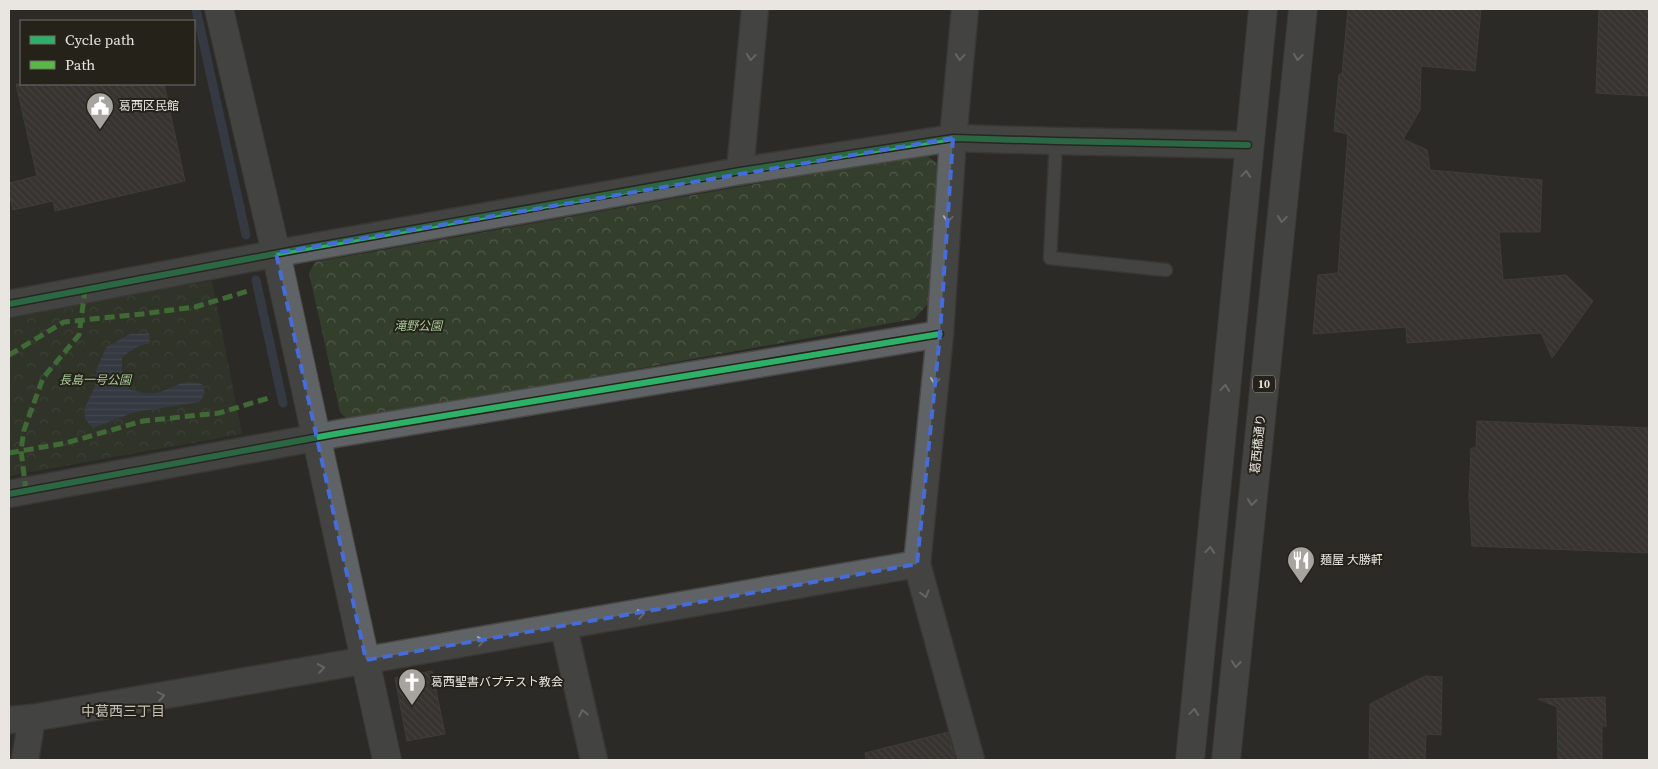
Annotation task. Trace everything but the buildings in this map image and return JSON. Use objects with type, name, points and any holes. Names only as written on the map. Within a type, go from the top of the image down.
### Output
[{"type":"main road","points":[[1190,760],[1248,145],[1263,9]]},
{"type":"main road","name":"葛西橋通り","points":[[1226,760],[1303,9]]},
{"type":"street","points":[[219,9],[276,253],[387,760]]},
{"type":"street","points":[[740,172],[755,9]]},
{"type":"street","points":[[965,9],[953,138],[940,334],[917,564],[971,760]]},
{"type":"street","points":[[9,304],[276,253],[740,172],[953,138],[1248,145]]},
{"type":"street","points":[[9,494],[316,438],[940,334]]},
{"type":"street","points":[[25,760],[21,719],[564,628],[917,564]]},
{"type":"street","points":[[564,628],[594,760]]},
{"type":"lane","points":[[1056,141],[1050,258],[1166,270]]},
{"type":"highlighted area","points":[[953,138],[940,334],[917,564],[366,660],[276,253]]},
{"type":"green space","name":"滝野公園","points":[[925,154],[939,165],[928,304],[914,319],[349,421],[340,412],[309,273],[315,262]]},
{"type":"green space","name":"長島一号公園","points":[[212,281],[242,434],[9,476],[9,314]]},
{"type":"water","points":[[149,333],[150,343],[137,347],[122,357],[122,372],[129,389],[144,393],[156,393],[190,382],[202,384],[205,393],[200,402],[135,412],[93,428],[85,419],[85,407],[95,386],[97,368],[106,347],[130,334]]},
{"type":"waterway","points":[[196,9],[246,235]]},
{"type":"waterway","points":[[256,280],[283,403]]},
{"type":"marked path","points":[[26,491],[21,450],[24,430],[43,378],[79,335],[85,290]]},
{"type":"marked path","points":[[9,355],[64,322],[195,307],[248,291]]},
{"type":"marked path","points":[[9,453],[66,443],[143,421],[219,413],[272,397]]},
{"type":"cycle path","points":[[9,304],[295,250],[740,171],[953,138],[1248,145]]},
{"type":"cycle path","points":[[9,494],[335,434],[940,334]]},
{"type":"place","name":"葛西区民館","points":[[100,130]]},
{"type":"place","name":"麺屋 大勝軒","points":[[1301,584]]},
{"type":"place","name":"葛西聖書バプテスト教会","points":[[412,706]]},
{"type":"district","name":"中葛西三丁目","points":[[123,711]]}]
